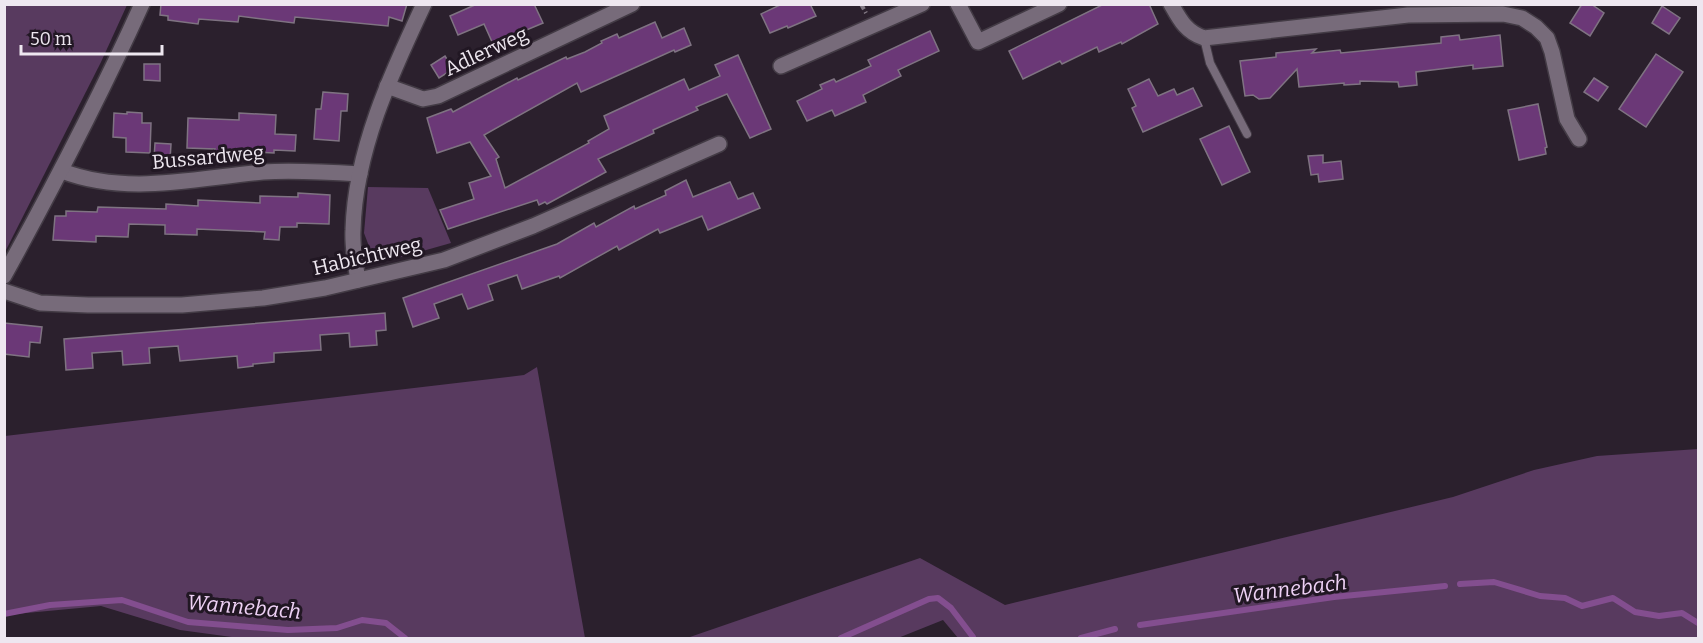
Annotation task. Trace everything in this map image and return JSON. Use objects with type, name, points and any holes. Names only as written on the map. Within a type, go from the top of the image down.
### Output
[{"type":"street","points":[[4,276],[62,171],[142,4]]},
{"type":"street","points":[[358,280],[353,228],[363,159],[387,86],[424,4]]},
{"type":"street","name":"Adlerweg","points":[[387,86],[423,99],[438,96],[632,4]]},
{"type":"street","points":[[781,66],[922,4]]},
{"type":"street","points":[[958,4],[978,42],[1059,4]]},
{"type":"street","points":[[1171,4],[1182,23],[1193,34],[1204,38],[1408,15],[1503,14],[1522,18],[1536,27],[1546,38],[1552,52],[1567,119],[1579,139]]},
{"type":"street","name":"Habichtweg","points":[[4,291],[40,303],[182,305],[263,298],[325,288],[444,260],[533,226],[719,144]]},
{"type":"street","name":"Bussardweg","points":[[62,171],[84,179],[156,184],[264,172],[360,174]]},
{"type":"lane","points":[[1204,38],[1210,63],[1247,134]]},
{"type":"shaded area","points":[[5,4],[127,5],[101,62],[5,252]]},
{"type":"shaded area","points":[[368,187],[428,188],[451,243],[398,258],[381,259],[370,249],[364,233]]},
{"type":"shaded area","points":[[537,367],[585,638],[239,638],[180,630],[101,606],[5,615],[5,436],[524,375]]},
{"type":"shaded area","points":[[1698,449],[1698,638],[958,638],[943,620],[898,638],[687,638],[920,558],[1005,605],[1453,497],[1534,470],[1597,456]]},
{"type":"building","points":[[161,4],[407,4],[402,21],[389,17],[388,26],[295,17],[294,23],[239,16],[238,22],[199,19],[198,24],[168,20],[168,16],[160,15]]},
{"type":"building","points":[[477,4],[534,4],[543,23],[493,44],[484,24],[458,35],[450,16]]},
{"type":"building","points":[[782,4],[810,4],[816,16],[770,33],[761,14]]},
{"type":"building","points":[[1104,4],[1149,4],[1158,24],[1122,44],[1121,42],[1099,52],[1097,47],[1062,64],[1060,61],[1023,79],[1009,51]]},
{"type":"building","points":[[1582,4],[1591,4],[1604,13],[1590,36],[1570,23]]},
{"type":"building","points":[[1662,6],[1680,18],[1669,34],[1652,23]]},
{"type":"building","points":[[655,22],[662,38],[684,28],[691,45],[675,52],[674,50],[581,92],[577,83],[484,135],[499,157],[496,159],[505,188],[589,143],[588,141],[609,129],[604,116],[684,79],[689,90],[720,76],[715,65],[738,55],[771,129],[750,138],[727,94],[696,107],[698,110],[653,130],[654,133],[598,159],[606,172],[547,204],[545,202],[539,205],[537,200],[448,229],[440,210],[474,199],[469,183],[491,176],[470,142],[437,153],[427,118],[451,109],[453,112],[517,78],[518,80],[566,57],[567,59],[585,52],[617,34],[619,38]]},
{"type":"building","points":[[930,31],[939,51],[898,70],[901,76],[863,95],[866,102],[835,116],[832,110],[807,121],[797,101],[822,89],[820,85],[834,79],[836,82],[871,66],[868,60]]},
{"type":"building","points":[[1459,35],[1460,40],[1500,35],[1503,66],[1473,69],[1473,65],[1416,72],[1417,85],[1399,87],[1398,82],[1360,81],[1360,84],[1299,87],[1297,69],[1270,98],[1259,99],[1253,95],[1245,96],[1240,61],[1276,57],[1276,53],[1316,49],[1312,53],[1340,50],[1341,53],[1441,43],[1441,37]]},
{"type":"building","points":[[1656,54],[1683,72],[1646,127],[1619,109]]},
{"type":"building","points":[[445,56],[453,69],[439,78],[431,65]]},
{"type":"building","points":[[144,64],[160,64],[160,81],[144,80]]},
{"type":"building","points":[[1594,78],[1608,87],[1598,101],[1584,92]]},
{"type":"building","points":[[1149,79],[1158,96],[1174,89],[1177,95],[1193,88],[1202,106],[1143,132],[1132,108],[1136,106],[1128,89]]},
{"type":"building","points":[[323,92],[348,94],[347,111],[341,111],[339,141],[314,139],[316,109],[321,109]]},
{"type":"building","points":[[1538,104],[1547,147],[1545,148],[1546,154],[1519,160],[1508,110]]},
{"type":"building","points":[[127,112],[142,113],[142,123],[151,123],[150,153],[126,152],[126,138],[113,137],[114,113],[127,114]]},
{"type":"building","points":[[239,113],[276,115],[275,134],[296,135],[295,151],[274,150],[274,153],[235,151],[234,156],[214,154],[215,149],[187,148],[188,118],[239,120]]},
{"type":"building","points":[[1229,126],[1250,172],[1222,185],[1200,139]]},
{"type":"building","points":[[155,143],[171,144],[170,160],[154,159]]},
{"type":"building","points":[[1323,155],[1323,163],[1341,161],[1343,179],[1319,182],[1318,174],[1311,175],[1308,156]]},
{"type":"building","points":[[686,180],[693,197],[730,182],[738,199],[753,193],[760,208],[708,230],[702,216],[660,233],[658,229],[619,250],[617,246],[560,278],[559,276],[522,289],[517,275],[488,285],[493,300],[468,309],[462,294],[434,304],[439,318],[413,327],[403,298],[557,244],[594,223],[596,227],[634,206],[635,209],[666,195],[665,191]]},
{"type":"building","points":[[298,193],[330,195],[329,224],[297,223],[297,227],[280,227],[279,240],[264,239],[265,232],[197,229],[197,235],[165,234],[165,225],[129,224],[128,237],[96,236],[96,242],[53,240],[55,216],[66,216],[66,211],[97,212],[98,207],[166,209],[166,204],[198,206],[198,200],[260,203],[260,196],[298,197]]},
{"type":"building","points":[[385,313],[386,330],[376,331],[377,345],[350,347],[349,333],[320,335],[321,350],[274,353],[274,362],[238,368],[237,356],[180,361],[178,346],[149,348],[150,363],[123,365],[122,351],[92,353],[93,368],[66,370],[64,339]]},
{"type":"building","points":[[4,323],[42,327],[40,343],[30,342],[29,357],[4,354]]},
{"type":"waterway","name":"Wannebach","points":[[1460,584],[1494,582],[1540,596],[1565,598],[1582,606],[1613,598],[1635,612],[1659,616],[1682,613],[1698,623]]},
{"type":"waterway","name":"Wannebach","points":[[1140,625],[1334,597],[1445,586]]},
{"type":"waterway","name":"Wannebach","points":[[841,638],[929,599],[938,598],[951,608],[973,637]]},
{"type":"waterway","name":"Wannebach","points":[[4,614],[50,605],[122,600],[188,622],[288,630],[337,628],[362,620],[386,623],[405,638]]},
{"type":"waterway","name":"Wannebach","points":[[1081,638],[1115,629]]}]
